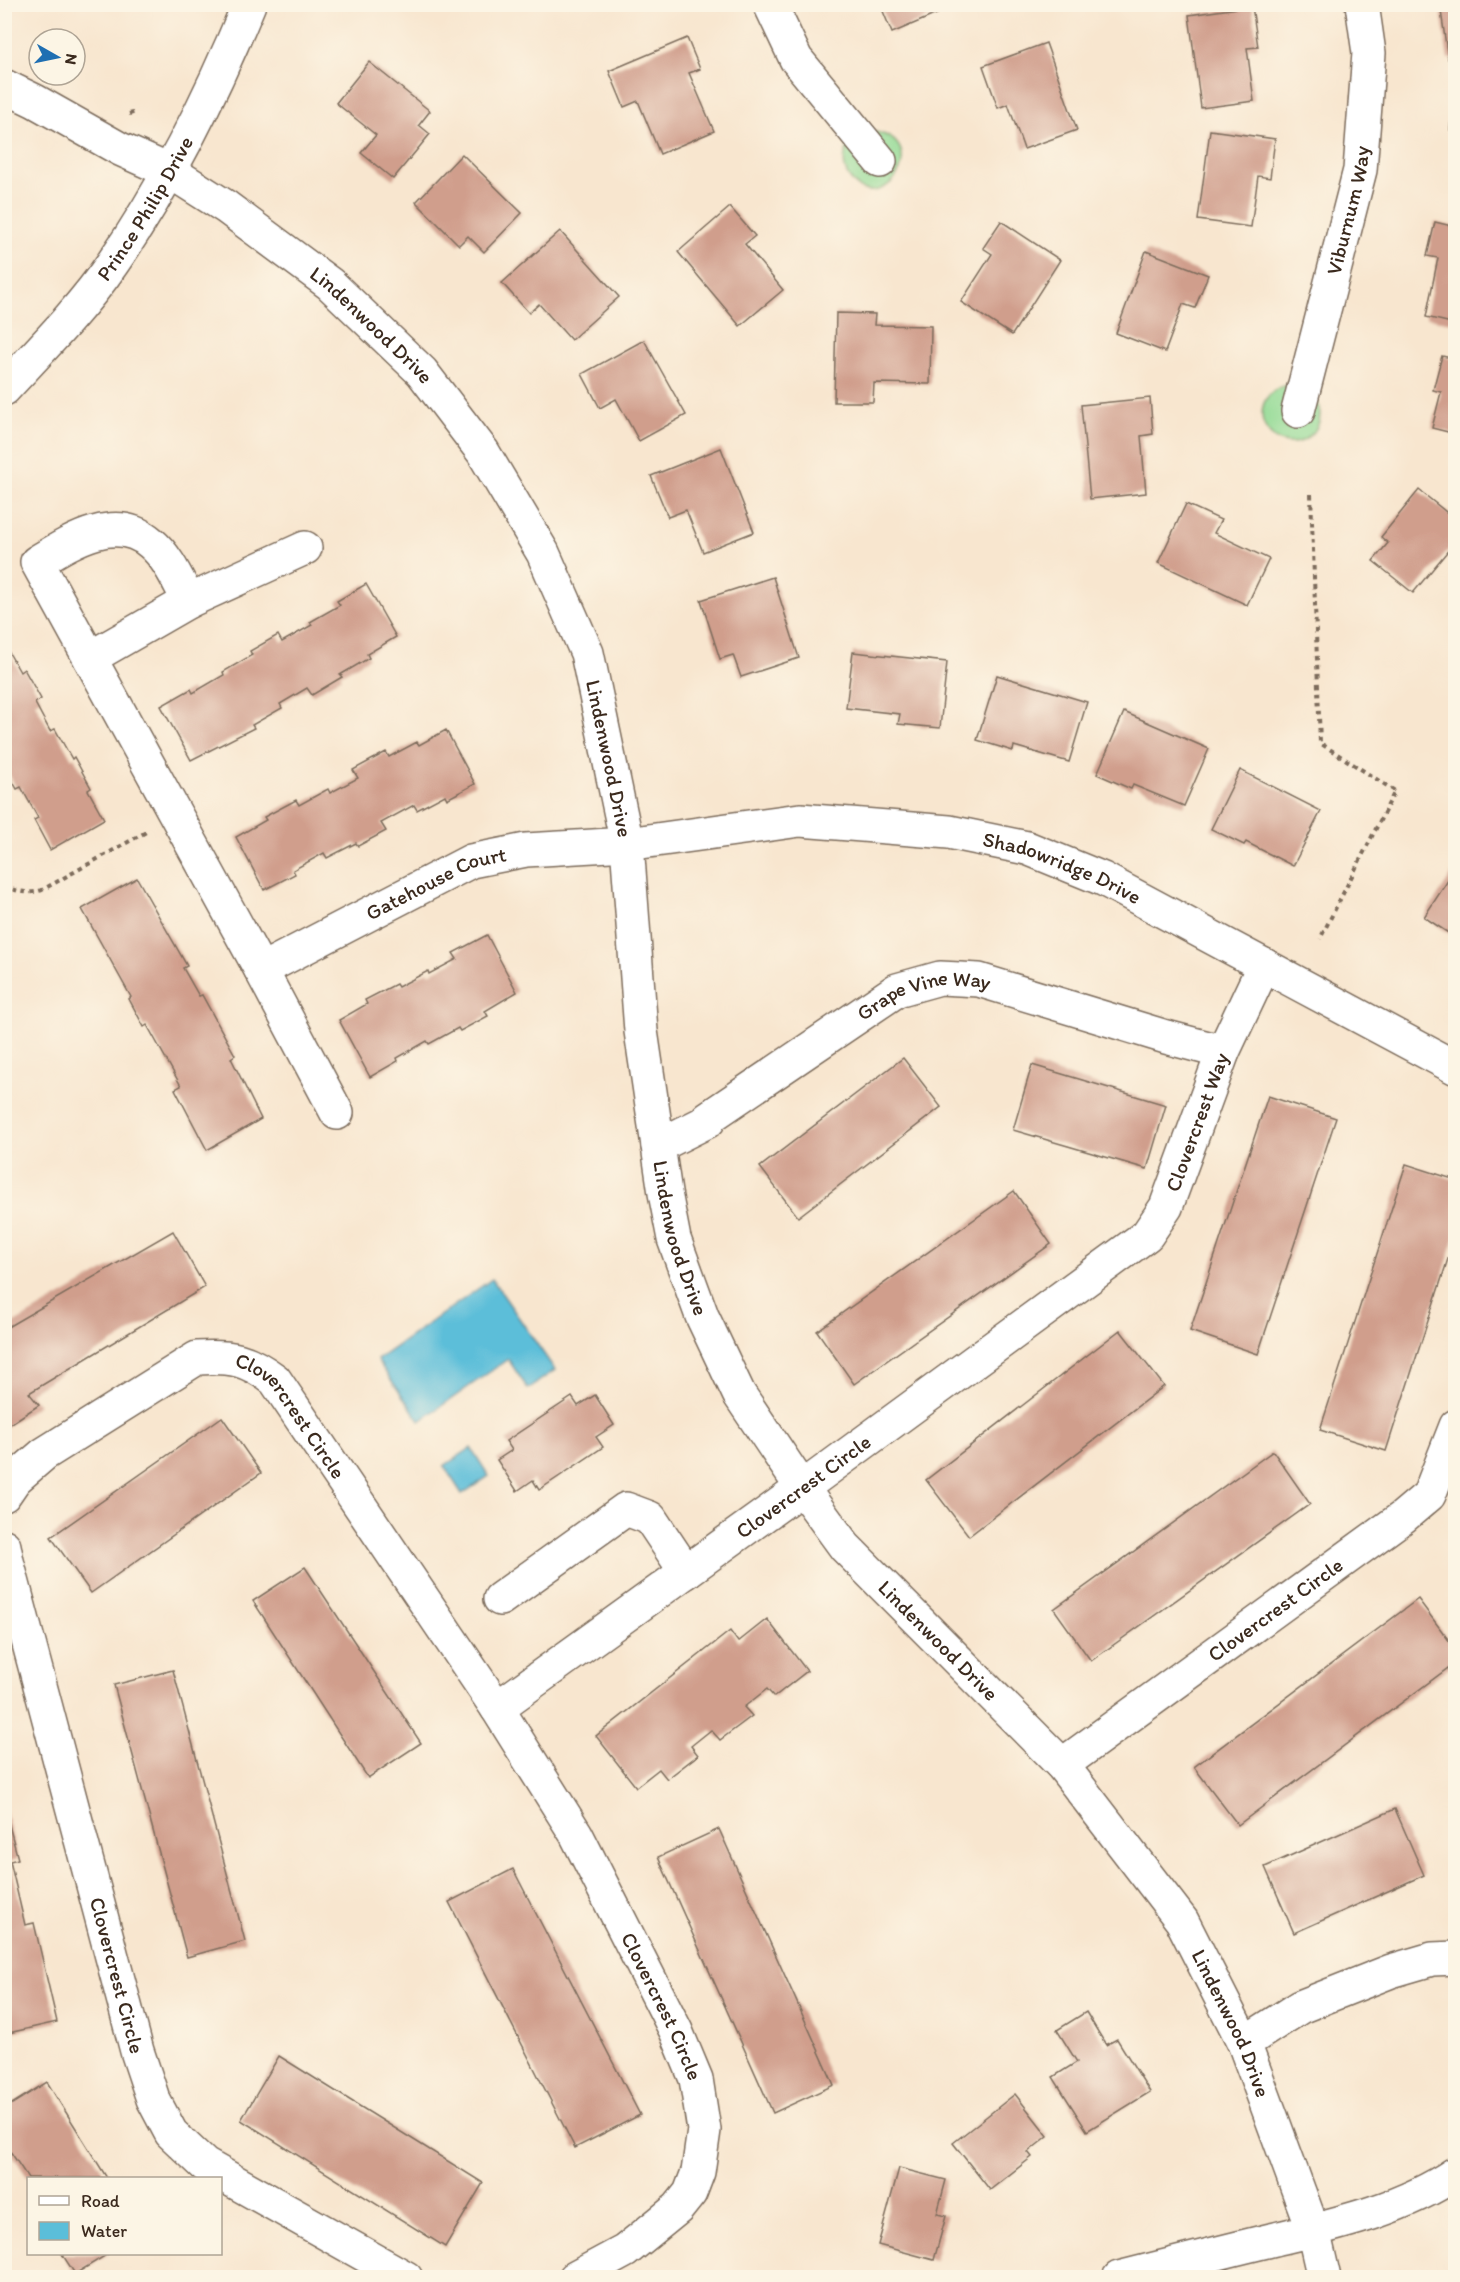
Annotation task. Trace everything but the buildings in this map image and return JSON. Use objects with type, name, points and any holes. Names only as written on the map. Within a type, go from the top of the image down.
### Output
[{"type":"street","name":"Prince Philip Drive","points":[[4,389],[70,319],[112,264],[171,172],[233,44],[249,4]]},
{"type":"street","points":[[770,4],[796,59],[880,161]]},
{"type":"street","name":"Viburnum Way","points":[[1298,411],[1360,170],[1369,53],[1362,4]]},
{"type":"street","name":"Lindenwood Drive","points":[[4,86],[35,100],[120,149],[171,172],[226,207],[330,284],[422,372],[483,452],[543,554],[587,653],[627,844],[641,1030],[674,1239],[702,1316],[739,1394],[845,1547],[1062,1766],[1182,1921],[1244,2043],[1313,2229],[1324,2277]]},
{"type":"street","points":[[189,600],[169,565],[152,543],[132,531],[95,532],[67,543],[37,562],[337,1113]]},
{"type":"street","points":[[90,658],[189,600],[305,548]]},
{"type":"street","name":"Shadowridge Drive","points":[[627,844],[800,820],[949,832],[1028,848],[1103,879],[1455,1068]]},
{"type":"street","name":"Gatehouse Court","points":[[261,970],[471,861],[526,850],[627,844]]},
{"type":"street","name":"Clovercrest Way","points":[[1109,1263],[1147,1235],[1166,1207],[1223,1052],[1264,965]]},
{"type":"street","name":"Grape Vine Way","points":[[658,1146],[708,1121],[708,1118],[897,990],[940,978],[979,981],[1223,1052]]},
{"type":"street","name":"Clovercrest Circle","points":[[497,1708],[1109,1263]]},
{"type":"street","name":"Clovercrest Circle","points":[[4,1495],[15,1479],[44,1454],[197,1358],[220,1357],[253,1363],[275,1380],[497,1708],[576,1834],[676,2031],[696,2079],[704,2130],[698,2172],[690,2193],[678,2208],[625,2251],[575,2277]]},
{"type":"street","name":"Clovercrest Circle","points":[[1062,1766],[1429,1496],[1455,1426]]},
{"type":"street","points":[[500,1599],[626,1509],[650,1518],[686,1572]]},
{"type":"street","name":"Clovercrest Circle","points":[[4,1546],[137,2051],[153,2099],[171,2133],[205,2165],[406,2277]]},
{"type":"street","points":[[1244,2043],[1300,2007],[1392,1971],[1432,1959],[1455,1958]]},
{"type":"street","points":[[1119,2277],[1313,2229],[1386,2208],[1455,2173]]},
{"type":"path","points":[[1311,494],[1320,743],[1395,790],[1320,939]]},
{"type":"path","points":[[4,887],[32,894],[42,890],[110,851],[177,817]]},
{"type":"green space","points":[[876,132],[893,140],[901,151],[901,164],[896,177],[886,186],[874,191],[861,189],[849,177],[844,162],[848,146]]},
{"type":"green space","points":[[1291,385],[1307,390],[1315,398],[1320,414],[1315,430],[1307,438],[1291,443],[1275,438],[1267,430],[1262,414],[1267,398],[1275,390]]},
{"type":"water","points":[[492,1279],[555,1370],[528,1389],[508,1359],[420,1421],[377,1360]]},
{"type":"water","points":[[471,1448],[489,1476],[462,1494],[444,1466]]}]
